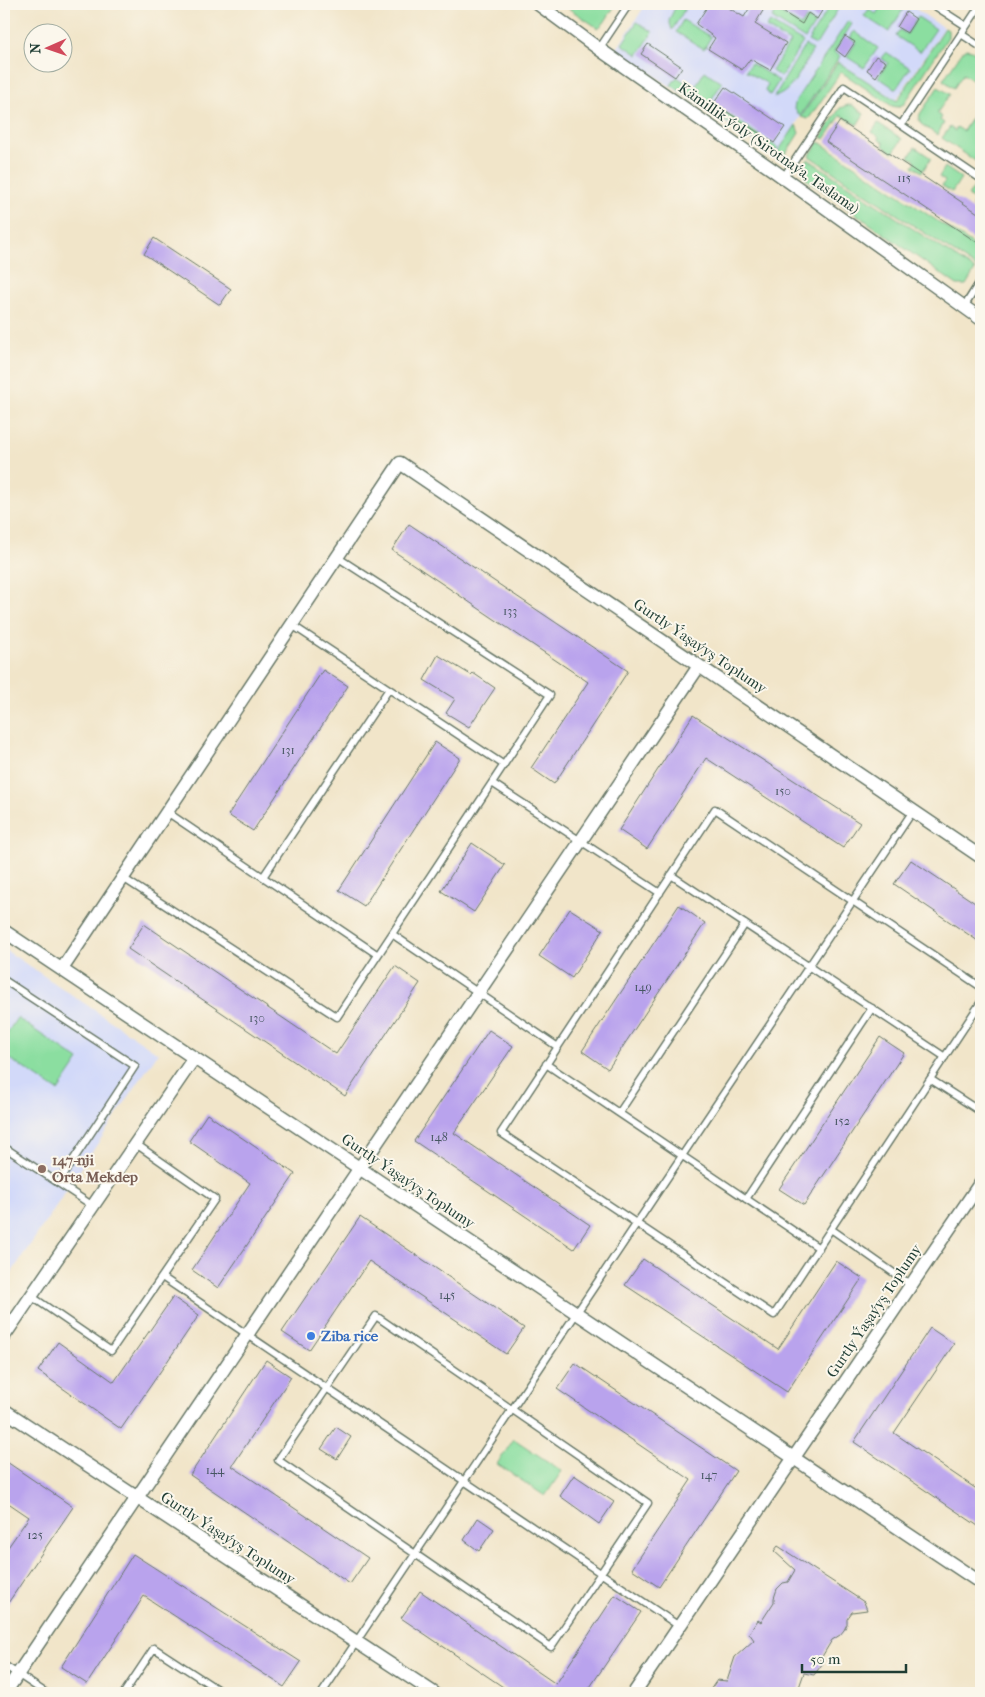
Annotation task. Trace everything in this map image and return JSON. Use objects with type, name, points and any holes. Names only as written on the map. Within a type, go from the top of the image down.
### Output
[{"type":"street","name":"Kämillik ýoly (Sirotnaýa, Taslama)","points":[[538,4],[981,319]]},
{"type":"street","name":"Gurtly Ýaşaýyş Toplumy","points":[[337,557],[400,463],[981,857]]},
{"type":"street","points":[[62,969],[337,557]]},
{"type":"street","points":[[5,1693],[699,666]]},
{"type":"street","name":"Gurtly Ýaşaýyş Toplumy","points":[[4,931],[981,1583]]},
{"type":"street","points":[[4,1336],[194,1058]]},
{"type":"street","name":"Gurtly Ýaşaýyş Toplumy","points":[[634,1693],[981,1182]]},
{"type":"street","name":"Gurtly Ýaşaýyş Toplumy","points":[[4,1410],[434,1693]]},
{"type":"lane","points":[[599,49],[629,4]]},
{"type":"lane","points":[[932,4],[966,26]]},
{"type":"lane","points":[[901,124],[981,4]]},
{"type":"lane","points":[[961,34],[981,47]]},
{"type":"lane","points":[[784,178],[844,87],[981,179]]},
{"type":"lane","points":[[964,307],[981,280]]},
{"type":"lane","points":[[123,878],[337,1017],[550,695],[337,557]]},
{"type":"lane","points":[[292,625],[504,765]]},
{"type":"lane","points":[[263,877],[389,689]]},
{"type":"lane","points":[[492,783],[660,893]]},
{"type":"lane","points":[[981,987],[715,809],[501,1133],[774,1315],[981,1002]]},
{"type":"lane","points":[[322,1693],[913,810]]},
{"type":"lane","points":[[167,812],[378,955]]},
{"type":"lane","points":[[671,875],[945,1057]]},
{"type":"lane","points":[[619,1113],[745,924]]},
{"type":"lane","points":[[392,934],[558,1047]]},
{"type":"lane","points":[[4,980],[135,1066],[58,1183]]},
{"type":"lane","points":[[746,1199],[872,1008]]},
{"type":"lane","points":[[546,1064],[818,1248]]},
{"type":"lane","points":[[930,1079],[981,1112]]},
{"type":"lane","points":[[31,1296],[111,1351],[215,1199],[136,1144]]},
{"type":"lane","points":[[4,1147],[92,1206]]},
{"type":"lane","points":[[831,1229],[912,1285]]},
{"type":"lane","points":[[162,1277],[680,1626]]},
{"type":"lane","points":[[376,1316],[648,1503],[551,1647],[278,1460],[328,1388],[376,1316]]},
{"type":"lane","points":[[124,1693],[154,1648],[223,1693]]},
{"type":"lane","points":[[4,1665],[46,1693]]},
{"type":"shaded area","points":[[646,4],[908,4],[944,28],[896,100],[837,61],[775,156],[616,50]]},
{"type":"shaded area","name":"147-nji Orta Mekdep","points":[[4,949],[158,1053],[4,1284]]},
{"type":"green space","points":[[562,4],[616,4],[604,23],[598,28]]},
{"type":"green space","points":[[677,4],[688,4],[672,30],[669,20]]},
{"type":"green space","points":[[831,4],[841,4],[816,45],[808,41]]},
{"type":"green space","points":[[882,4],[897,4],[904,8],[889,32],[864,16],[869,9],[876,14]]},
{"type":"green space","points":[[777,11],[801,26],[806,18],[815,23],[805,39],[772,18]]},
{"type":"green space","points":[[918,17],[936,29],[920,52],[896,36],[900,30],[907,34]]},
{"type":"green space","points":[[683,20],[711,37],[704,49],[676,32]]},
{"type":"green space","points":[[848,21],[852,24],[834,52],[840,56],[800,116],[794,108],[796,100]]},
{"type":"green space","points":[[637,22],[653,32],[638,55],[622,44]]},
{"type":"green space","points":[[770,22],[803,42],[781,77],[772,71],[790,42],[766,28]]},
{"type":"green space","points":[[945,28],[948,30],[948,37],[904,104],[897,107],[892,106],[841,72],[810,117],[808,119],[801,117],[838,62],[897,101]]},
{"type":"green space","points":[[854,31],[878,48],[864,68],[847,57],[856,42],[850,38]]},
{"type":"green space","points":[[805,45],[813,50],[792,84],[787,90],[774,97]]},
{"type":"green space","points":[[966,49],[972,50],[981,57],[981,86],[963,74],[954,88],[943,80]]},
{"type":"green space","points":[[886,52],[910,68],[896,89],[878,77],[888,63],[881,58]]},
{"type":"green space","points":[[751,63],[779,81],[770,95],[765,91],[768,84],[746,71]]},
{"type":"green space","points":[[705,71],[722,83],[710,102],[778,148],[774,153],[671,85],[677,77],[694,88]]},
{"type":"green space","points":[[938,87],[950,94],[937,113],[942,117],[940,120],[944,123],[937,135],[921,124],[919,120],[920,114]]},
{"type":"green space","points":[[981,103],[981,165],[942,138],[950,127],[955,131],[957,127],[963,131]]},
{"type":"green space","points":[[852,105],[864,114],[857,125],[841,115],[825,139],[821,137],[840,108]]},
{"type":"green space","points":[[878,123],[902,139],[893,153],[883,146],[884,143],[872,132]]},
{"type":"green space","points":[[796,125],[799,133],[785,155],[782,157],[775,156]]},
{"type":"green space","points":[[819,142],[981,250],[981,262],[977,268],[809,156]]},
{"type":"green space","points":[[915,147],[931,158],[922,172],[913,166],[916,161],[909,157]]},
{"type":"green space","points":[[808,159],[975,270],[966,285],[957,285],[806,179],[802,171]]},
{"type":"green space","points":[[945,167],[961,178],[952,192],[942,186],[945,181],[939,177]]},
{"type":"green space","points":[[974,187],[981,192],[981,212],[972,206],[975,201],[968,196]]},
{"type":"green space","points":[[17,1018],[79,1060],[58,1091],[4,1055],[4,1038]]},
{"type":"green space","points":[[514,1439],[562,1471],[545,1496],[497,1464]]},
{"type":"building","points":[[709,4],[722,4],[744,17],[752,4],[767,4],[755,24],[786,43],[770,70],[750,59],[742,70],[708,49],[715,38],[696,24]]},
{"type":"building","points":[[770,4],[826,4],[817,19],[808,13],[802,24]]},
{"type":"building","points":[[906,12],[916,19],[907,33],[897,27]]},
{"type":"building","points":[[845,36],[855,42],[845,57],[836,50]]},
{"type":"building","points":[[648,44],[682,67],[675,77],[641,54]]},
{"type":"building","points":[[876,56],[886,62],[876,77],[867,70]]},
{"type":"building","points":[[725,87],[785,127],[774,143],[714,103]]},
{"type":"building","points":[[840,121],[981,215],[981,245],[826,142]]},
{"type":"building","points":[[154,238],[231,289],[220,305],[144,254]]},
{"type":"building","points":[[409,524],[628,671],[554,784],[531,768],[588,682],[392,550]]},
{"type":"building","points":[[438,655],[471,675],[473,673],[495,688],[469,727],[446,713],[455,699],[424,680]]},
{"type":"building","points":[[323,670],[348,686],[253,831],[228,815]]},
{"type":"building","points":[[693,715],[860,823],[843,848],[706,758],[647,849],[619,830]]},
{"type":"building","points":[[435,742],[460,758],[364,906],[339,890]]},
{"type":"building","points":[[472,843],[505,865],[474,912],[441,891]]},
{"type":"building","points":[[911,860],[981,907],[981,943],[894,884]]},
{"type":"building","points":[[679,905],[705,923],[608,1069],[582,1051]]},
{"type":"building","points":[[570,909],[603,930],[572,978],[539,956]]},
{"type":"building","points":[[144,924],[336,1054],[395,966],[420,983],[345,1096],[128,949]]},
{"type":"building","points":[[489,1030],[513,1046],[454,1133],[590,1225],[574,1249],[414,1141]]},
{"type":"building","points":[[880,1037],[904,1053],[804,1205],[779,1189]]},
{"type":"building","points":[[207,1114],[295,1174],[218,1288],[192,1270],[250,1183],[189,1141]]},
{"type":"building","points":[[360,1217],[524,1328],[506,1354],[369,1261],[309,1350],[282,1332]]},
{"type":"building","points":[[643,1259],[778,1349],[836,1261],[862,1278],[787,1392],[625,1285]]},
{"type":"building","points":[[173,1297],[199,1315],[121,1429],[38,1371],[58,1342],[114,1382]]},
{"type":"building","points":[[930,1328],[954,1344],[894,1433],[981,1492],[981,1528],[854,1442]]},
{"type":"building","points":[[266,1360],[291,1377],[232,1466],[368,1558],[350,1584],[190,1475]]},
{"type":"building","points":[[575,1363],[736,1471],[659,1587],[632,1569],[691,1480],[557,1389]]},
{"type":"building","points":[[336,1427],[351,1437],[337,1459],[321,1449]]},
{"type":"building","points":[[4,1460],[73,1507],[4,1609],[4,1553],[29,1517],[4,1500]]},
{"type":"building","points":[[574,1475],[614,1502],[599,1524],[560,1496]]},
{"type":"building","points":[[478,1518],[494,1529],[479,1551],[464,1540]]},
{"type":"building","points":[[778,1546],[864,1602],[867,1610],[852,1612],[847,1619],[844,1630],[832,1640],[820,1660],[823,1663],[814,1675],[804,1673],[797,1693],[708,1693],[717,1680],[727,1681],[735,1657],[754,1640],[749,1633],[758,1620],[761,1622],[774,1602],[777,1589],[783,1583],[788,1582],[795,1570],[774,1551]]},
{"type":"building","points":[[133,1554],[301,1662],[284,1687],[144,1596],[87,1684],[61,1667]]},
{"type":"building","points":[[420,1591],[556,1684],[615,1595],[641,1612],[586,1693],[512,1693],[401,1618]]},
{"type":"place","name":"147-nji Orta Mekdep","points":[[42,1169]]},
{"type":"place","name":"Ziba rice","points":[[311,1336]]}]
